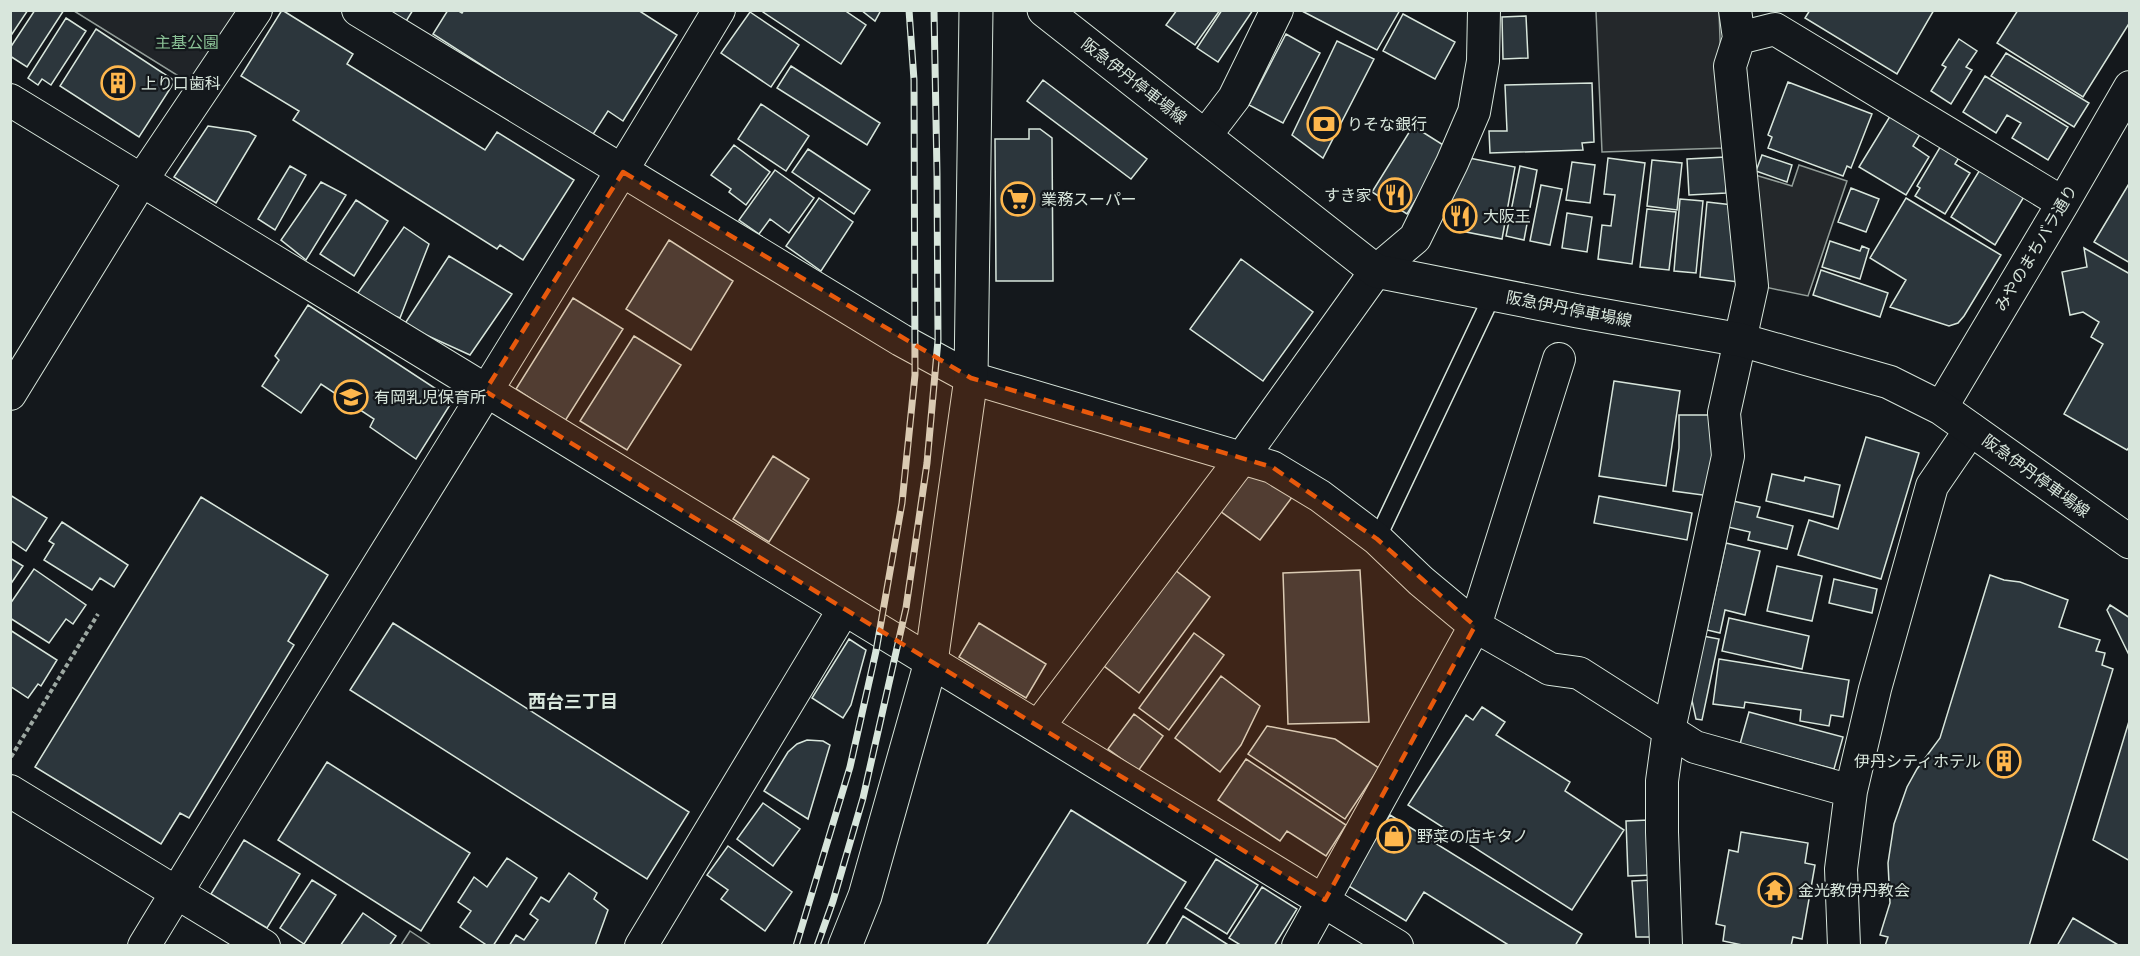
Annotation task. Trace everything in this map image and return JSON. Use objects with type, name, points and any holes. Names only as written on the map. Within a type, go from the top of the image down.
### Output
[{"type":"main road","points":[[846,945],[865,896],[931,662],[971,378],[976,10]]},
{"type":"main road","name":"阪急伊丹停車場線","points":[[1044,10],[1376,271],[1741,340],[1889,382],[1941,408],[2130,542]]},
{"type":"street","points":[[10,394],[141,181],[256,10]]},
{"type":"street","points":[[358,10],[901,340],[971,378],[1272,467],[1320,496],[1377,539],[1421,581],[1476,626],[1550,669],[1579,673],[1695,747],[1851,790]]},
{"type":"street","points":[[144,945],[485,391],[623,172],[719,10]]},
{"type":"street","points":[[1205,136],[1234,98],[1277,10]]},
{"type":"street","points":[[1038,727],[1242,458],[1376,271],[1415,238],[1474,112],[1483,60],[1484,10]]},
{"type":"street","points":[[1666,945],[1662,781],[1669,730],[1728,456],[1724,413],[1752,285],[1730,66],[1737,24],[1781,20],[2063,203]]},
{"type":"street","name":"みやのまちバラ通り","points":[[1941,408],[2130,87]]},
{"type":"street","points":[[12,105],[141,181],[1397,945]]},
{"type":"street","points":[[1298,945],[1476,626],[1559,359]]},
{"type":"street","points":[[1844,945],[1841,869],[1851,790],[1875,688],[1932,486],[1971,429]]},
{"type":"street","points":[[641,945],[844,609]]},
{"type":"street","points":[[10,791],[264,945]]},
{"type":"lane","points":[[1377,539],[1493,294]]},
{"type":"path","points":[[10,758],[98,614]]},
{"type":"highlighted area","points":[[623,172],[971,378],[1272,467],[1377,539],[1475,626],[1325,900],[485,391]]},
{"type":"green space","name":"主基公園","points":[[74,11],[247,11],[196,87]]},
{"type":"shaded area","points":[[1596,11],[1719,11],[1724,148],[1602,152]]},
{"type":"shaded area","points":[[1799,165],[1847,181],[1808,296],[1760,286],[1752,174],[1792,186]]},
{"type":"shaded area","points":[[410,931],[431,945],[401,945]]},
{"type":"building","points":[[10,10],[28,10],[10,37]]},
{"type":"building","points":[[35,10],[64,10],[27,67],[10,56],[10,48]]},
{"type":"building","points":[[282,10],[353,54],[347,64],[485,150],[497,132],[574,180],[523,260],[500,245],[497,249],[293,120],[299,111],[241,76]]},
{"type":"building","points":[[384,10],[413,10],[405,23]]},
{"type":"building","points":[[448,10],[457,10],[462,13],[464,10],[638,10],[677,35],[623,121],[608,111],[592,136],[433,34]]},
{"type":"building","points":[[760,10],[844,10],[866,25],[841,64]]},
{"type":"building","points":[[861,10],[881,10],[875,21]]},
{"type":"building","points":[[1177,10],[1220,10],[1195,45],[1166,25]]},
{"type":"building","points":[[1222,10],[1253,10],[1218,62],[1197,48]]},
{"type":"building","points":[[1300,10],[1400,10],[1377,50]]},
{"type":"building","points":[[1810,10],[1934,10],[1897,74],[1805,18]]},
{"type":"building","points":[[2018,10],[2130,10],[2130,22],[2083,97],[1997,43]]},
{"type":"building","points":[[750,12],[799,45],[771,87],[721,53]]},
{"type":"building","points":[[1403,14],[1455,42],[1435,79],[1383,51]]},
{"type":"building","points":[[1526,16],[1528,58],[1503,59],[1502,17]]},
{"type":"building","points":[[66,18],[86,31],[51,85],[42,79],[38,85],[28,78]]},
{"type":"building","name":"上り口歯科","points":[[96,29],[175,81],[139,137],[60,86]]},
{"type":"building","points":[[1286,34],[1320,53],[1283,123],[1249,105]]},
{"type":"building","points":[[1959,39],[1977,51],[1966,67],[1972,70],[1951,104],[1931,91],[1946,67],[1942,65]]},
{"type":"building","points":[[1337,41],[1374,59],[1323,158],[1292,135]]},
{"type":"building","points":[[2006,53],[2089,103],[2074,127],[1991,76]]},
{"type":"building","points":[[791,66],[880,123],[867,145],[777,88]]},
{"type":"building","points":[[1985,76],[2068,127],[2048,160],[2012,138],[2021,123],[2007,115],[1996,133],[1963,112]]},
{"type":"building","points":[[1043,80],[1147,159],[1131,179],[1027,101]]},
{"type":"building","points":[[1788,82],[1872,114],[1851,168],[1847,166],[1843,176],[1768,148],[1772,137],[1768,135]]},
{"type":"building","points":[[1592,83],[1594,142],[1582,143],[1583,150],[1490,153],[1489,131],[1507,131],[1505,85]]},
{"type":"building","points":[[761,104],[809,136],[786,171],[738,139]]},
{"type":"building","points":[[1892,113],[1922,131],[1913,146],[1929,157],[1906,195],[1859,167]]},
{"type":"building","points":[[208,126],[249,132],[256,136],[216,203],[174,177]]},
{"type":"building","points":[[1413,126],[1448,148],[1407,214],[1372,192]]},
{"type":"building","points":[[1029,129],[1040,129],[1052,138],[1053,281],[996,281],[995,139],[1029,139]]},
{"type":"building","points":[[1942,144],[1960,156],[1955,164],[1970,173],[1945,214],[1915,196],[1920,188],[1917,186]]},
{"type":"building","points":[[734,145],[770,172],[746,205],[729,192],[731,189],[711,175]]},
{"type":"building","points":[[808,149],[870,190],[854,214],[792,172]]},
{"type":"building","points":[[1762,155],[1792,165],[1787,182],[1756,171]]},
{"type":"building","points":[[1725,157],[1726,193],[1689,195],[1687,159]]},
{"type":"building","points":[[1469,158],[1515,167],[1502,239],[1456,230],[1446,218],[1449,200]]},
{"type":"building","points":[[1608,158],[1645,163],[1632,264],[1598,259],[1602,225],[1611,226],[1615,195],[1604,194]]},
{"type":"building","points":[[1652,160],[1682,163],[1677,210],[1647,206]]},
{"type":"building","points":[[1572,162],[1595,165],[1590,203],[1566,200]]},
{"type":"building","points":[[290,166],[306,175],[275,230],[258,219]]},
{"type":"building","points":[[1520,166],[1537,170],[1524,240],[1506,236]]},
{"type":"building","points":[[1981,168],[2025,195],[1995,245],[1951,217]]},
{"type":"building","points":[[775,170],[814,198],[789,233],[770,219],[759,234],[739,220]]},
{"type":"building","points":[[321,182],[346,195],[306,260],[281,240]]},
{"type":"building","points":[[2130,182],[2130,263],[2094,242]]},
{"type":"building","points":[[1541,185],[1562,189],[1550,245],[1530,241]]},
{"type":"building","points":[[1851,188],[1879,199],[1866,232],[1838,222]]},
{"type":"building","points":[[819,198],[853,222],[821,271],[786,246]]},
{"type":"building","points":[[1906,198],[2001,255],[1958,323],[1949,326],[1890,307],[1906,280],[1870,258]]},
{"type":"building","points":[[1680,199],[1703,201],[1696,273],[1674,271]]},
{"type":"building","points":[[356,200],[388,221],[354,276],[320,254]]},
{"type":"building","points":[[1707,202],[1733,205],[1738,282],[1700,277]]},
{"type":"building","points":[[1647,209],[1676,212],[1669,270],[1640,267]]},
{"type":"building","points":[[1567,213],[1592,217],[1587,252],[1562,248]]},
{"type":"building","points":[[404,227],[429,244],[400,318],[353,300]]},
{"type":"building","points":[[669,240],[733,281],[691,350],[626,309]]},
{"type":"building","points":[[1830,241],[1860,251],[1862,246],[1869,249],[1860,279],[1822,267]]},
{"type":"building","points":[[2084,248],[2130,274],[2130,446],[2127,450],[2064,414],[2103,344],[2091,337],[2099,322],[2083,312],[2070,315],[2062,272],[2087,267]]},
{"type":"building","points":[[449,256],[512,294],[470,355],[404,325]]},
{"type":"building","points":[[1241,259],[1313,312],[1263,381],[1190,329]]},
{"type":"building","points":[[1821,270],[1888,293],[1880,317],[1813,295]]},
{"type":"building","points":[[573,298],[623,329],[565,421],[516,389]]},
{"type":"building","points":[[308,305],[453,400],[416,459],[370,427],[374,419],[321,384],[301,413],[262,386],[279,360],[275,356]]},
{"type":"building","points":[[634,336],[681,365],[627,450],[580,421]]},
{"type":"building","points":[[1614,381],[1680,391],[1666,486],[1599,476]]},
{"type":"building","points":[[1679,415],[1712,415],[1710,496],[1673,491],[1679,448]]},
{"type":"building","points":[[1866,437],[1919,453],[1881,579],[1798,555],[1809,520],[1838,529]]},
{"type":"building","points":[[773,456],[809,479],[769,542],[733,519]]},
{"type":"building","points":[[1772,474],[1804,481],[1805,477],[1840,485],[1833,517],[1766,501]]},
{"type":"building","points":[[1246,477],[1268,477],[1293,496],[1260,540],[1220,511]]},
{"type":"building","points":[[10,495],[47,518],[26,551],[10,540]]},
{"type":"building","points":[[1599,496],[1692,513],[1687,540],[1594,523]]},
{"type":"building","points":[[201,497],[328,575],[288,641],[294,645],[189,818],[180,813],[161,844],[35,767]]},
{"type":"building","points":[[1733,501],[1760,507],[1757,517],[1793,526],[1787,549],[1748,540],[1750,532],[1728,527]]},
{"type":"building","points":[[62,522],[128,565],[114,587],[100,578],[92,590],[44,560],[54,544],[49,541]]},
{"type":"building","points":[[1726,543],[1760,551],[1745,615],[1725,610],[1720,633],[1707,630]]},
{"type":"building","points":[[10,558],[23,566],[10,585]]},
{"type":"building","points":[[1777,566],[1822,576],[1812,621],[1767,611]]},
{"type":"building","points":[[34,569],[86,605],[73,624],[66,619],[49,643],[10,618],[10,604]]},
{"type":"building","points":[[1175,570],[1210,597],[1139,693],[1104,666]]},
{"type":"building","points":[[1360,570],[1369,722],[1288,724],[1283,573]]},
{"type":"building","name":"伊丹シティホテル","points":[[1990,575],[2020,582],[2068,600],[2059,627],[2100,640],[2096,651],[2105,653],[2102,665],[2113,669],[2029,946],[1885,946],[1888,937],[1880,935],[1890,903],[1888,863],[1894,824],[1907,787],[1940,738]]},
{"type":"building","points":[[1834,579],[1877,589],[1872,613],[1829,603]]},
{"type":"building","points":[[2110,605],[2130,618],[2130,657],[2107,610]]},
{"type":"building","points":[[1729,618],[1809,636],[1802,669],[1722,651]]},
{"type":"building","points":[[393,623],[689,812],[647,879],[350,690]]},
{"type":"building","points":[[979,623],[1046,664],[1026,698],[959,657]]},
{"type":"building","points":[[10,630],[57,660],[41,686],[38,684],[28,698],[10,686]]},
{"type":"building","points":[[1194,633],[1224,655],[1169,730],[1139,708]]},
{"type":"building","points":[[1703,636],[1719,639],[1702,720],[1696,719],[1691,696]]},
{"type":"building","points":[[849,639],[866,650],[851,705],[843,718],[812,698]]},
{"type":"building","points":[[1719,659],[1849,680],[1843,717],[1831,715],[1829,726],[1800,721],[1801,710],[1745,702],[1744,708],[1713,704]]},
{"type":"building","points":[[1221,676],[1260,706],[1241,745],[1220,772],[1175,738]]},
{"type":"building","points":[[1482,707],[1505,722],[1496,735],[1570,782],[1565,791],[1624,830],[1572,910],[1408,805],[1466,715],[1473,720]]},
{"type":"building","points":[[1749,712],[1843,737],[1834,769],[1740,744]]},
{"type":"building","points":[[1134,714],[1163,736],[1138,771],[1108,749]]},
{"type":"building","points":[[2130,718],[2130,861],[2093,840]]},
{"type":"building","points":[[1267,726],[1335,739],[1379,768],[1345,819],[1248,754]]},
{"type":"building","points":[[807,740],[823,741],[830,745],[808,819],[764,791],[788,752],[797,744]]},
{"type":"building","points":[[1246,759],[1346,825],[1326,856],[1287,831],[1280,841],[1218,800]]},
{"type":"building","points":[[327,762],[470,853],[421,931],[278,840]]},
{"type":"building","points":[[763,803],[800,829],[773,866],[737,839]]},
{"type":"building","points":[[1071,810],[1186,882],[1146,946],[986,946]]},
{"type":"building","points":[[1390,815],[1582,934],[1575,946],[1510,946],[1424,892],[1406,921],[1347,885]]},
{"type":"building","points":[[1649,820],[1652,875],[1628,876],[1626,821]]},
{"type":"building","points":[[1741,832],[1808,843],[1805,863],[1815,865],[1802,939],[1793,937],[1791,946],[1747,946],[1723,941],[1725,926],[1716,924],[1729,850],[1738,852]]},
{"type":"building","points":[[244,840],[300,874],[267,928],[211,894]]},
{"type":"building","points":[[728,846],[792,892],[765,931],[721,899],[728,890],[707,875]]},
{"type":"building","points":[[507,858],[537,878],[493,946],[488,946],[460,927],[471,911],[458,902],[474,877],[487,887]]},
{"type":"building","points":[[1216,859],[1258,885],[1227,934],[1185,908]]},
{"type":"building","points":[[569,873],[597,893],[594,899],[608,910],[595,946],[509,946],[516,935],[524,940],[538,920],[530,914],[541,897],[549,902]]},
{"type":"building","points":[[312,880],[336,895],[304,944],[280,928]]},
{"type":"building","points":[[1652,880],[1655,937],[1636,937],[1632,881]]},
{"type":"building","points":[[1262,887],[1297,909],[1274,946],[1242,946],[1229,938]]},
{"type":"building","points":[[363,913],[396,936],[389,946],[340,946]]},
{"type":"building","points":[[1183,916],[1230,946],[1165,946]]},
{"type":"building","points":[[2073,918],[2120,946],[2057,946]]},
{"type":"railway","points":[[796,946],[850,767],[876,651],[902,503],[915,375],[914,80],[909,10]]},
{"type":"railway","points":[[817,946],[833,901],[863,798],[906,608],[927,463],[938,340],[934,10]]},
{"type":"place","name":"上り口歯科","points":[[118,83]]},
{"type":"place","name":"りそな銀行","points":[[1324,124]]},
{"type":"place","name":"すき家","points":[[1395,195]]},
{"type":"place","name":"業務スーパー","points":[[1018,199]]},
{"type":"place","name":"大阪王","points":[[1460,216]]},
{"type":"place","name":"有岡乳児保育所","points":[[351,397]]},
{"type":"place","name":"伊丹シティホテル","points":[[2004,761]]},
{"type":"place","name":"野菜の店キタノ","points":[[1394,836]]},
{"type":"place","name":"金光教伊丹教会","points":[[1775,890]]},
{"type":"district","name":"西台三丁目","points":[[573,702]]}]
